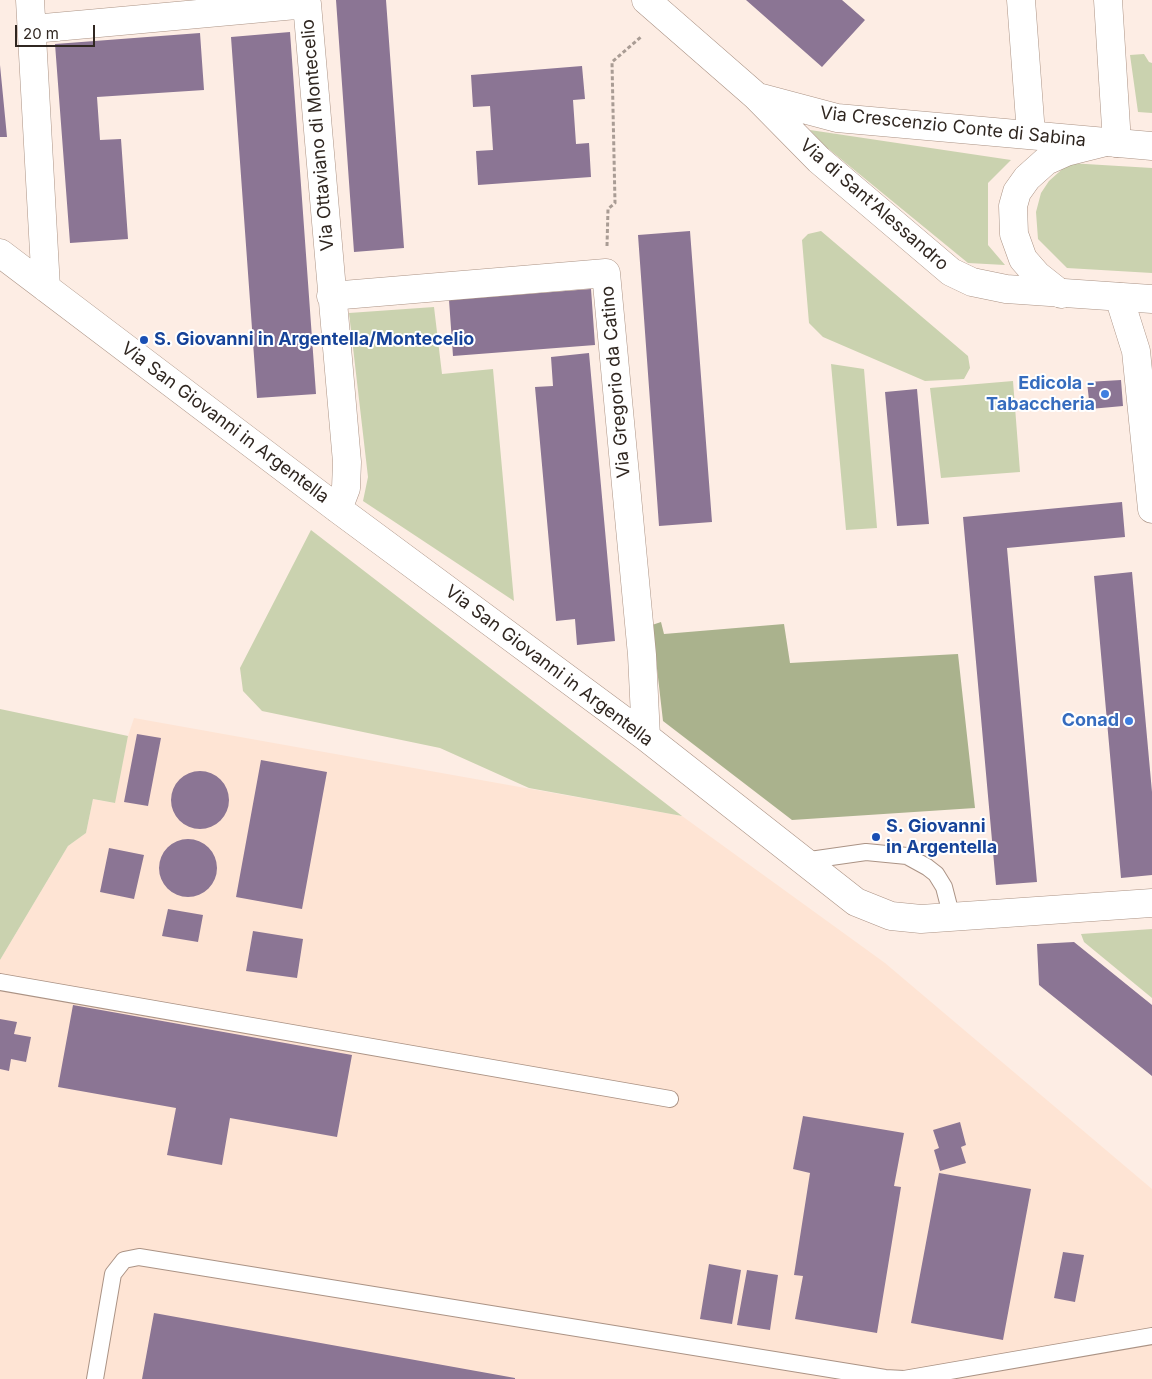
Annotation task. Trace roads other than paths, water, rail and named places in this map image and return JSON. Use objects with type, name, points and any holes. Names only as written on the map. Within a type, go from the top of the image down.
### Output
[{"type":"street","points":[[30,0],[46,288]]},
{"type":"street","name":"Via di Sant'Alessandro","points":[[646,0],[756,96],[819,160],[951,272],[985,286],[1061,294],[1152,299]]},
{"type":"street","points":[[1021,0],[1031,134]]},
{"type":"street","points":[[1061,294],[1023,259],[1014,234],[1013,206],[1017,192],[1027,178],[1046,161],[1066,152],[1110,143],[1108,0]]},
{"type":"street","name":"Via Ottaviano di Montecelio","points":[[33,29],[307,4],[347,462],[346,488],[338,509]]},
{"type":"street","name":"Via Crescenzio Conte di Sabina","points":[[756,96],[837,118],[1152,146]]},
{"type":"street","name":"Via San Giovanni in Argentella","points":[[0,252],[338,509],[646,737],[850,898],[874,911],[905,918],[952,918],[1152,904]]},
{"type":"street","name":"Via Gregorio da Catino","points":[[331,296],[606,273],[642,655],[646,737]]},
{"type":"street","points":[[1119,297],[1136,351],[1152,509]]},
{"type":"lane","points":[[803,861],[866,852],[907,856],[936,874],[944,887],[952,918]]},
{"type":"lane","points":[[0,982],[670,1099]]},
{"type":"lane","points":[[95,1379],[113,1274],[124,1260],[139,1257],[865,1375],[904,1379],[1152,1336]]},
{"type":"place","name":"S. Giovanni in Argentella/Montecelio","points":[[144,340]]},
{"type":"place","name":"Edicola - Tabaccheria","points":[[1105,394]]},
{"type":"place","name":"Conad","points":[[1129,721]]},
{"type":"place","name":"S. Giovanni in Argentella","points":[[876,837]]}]
